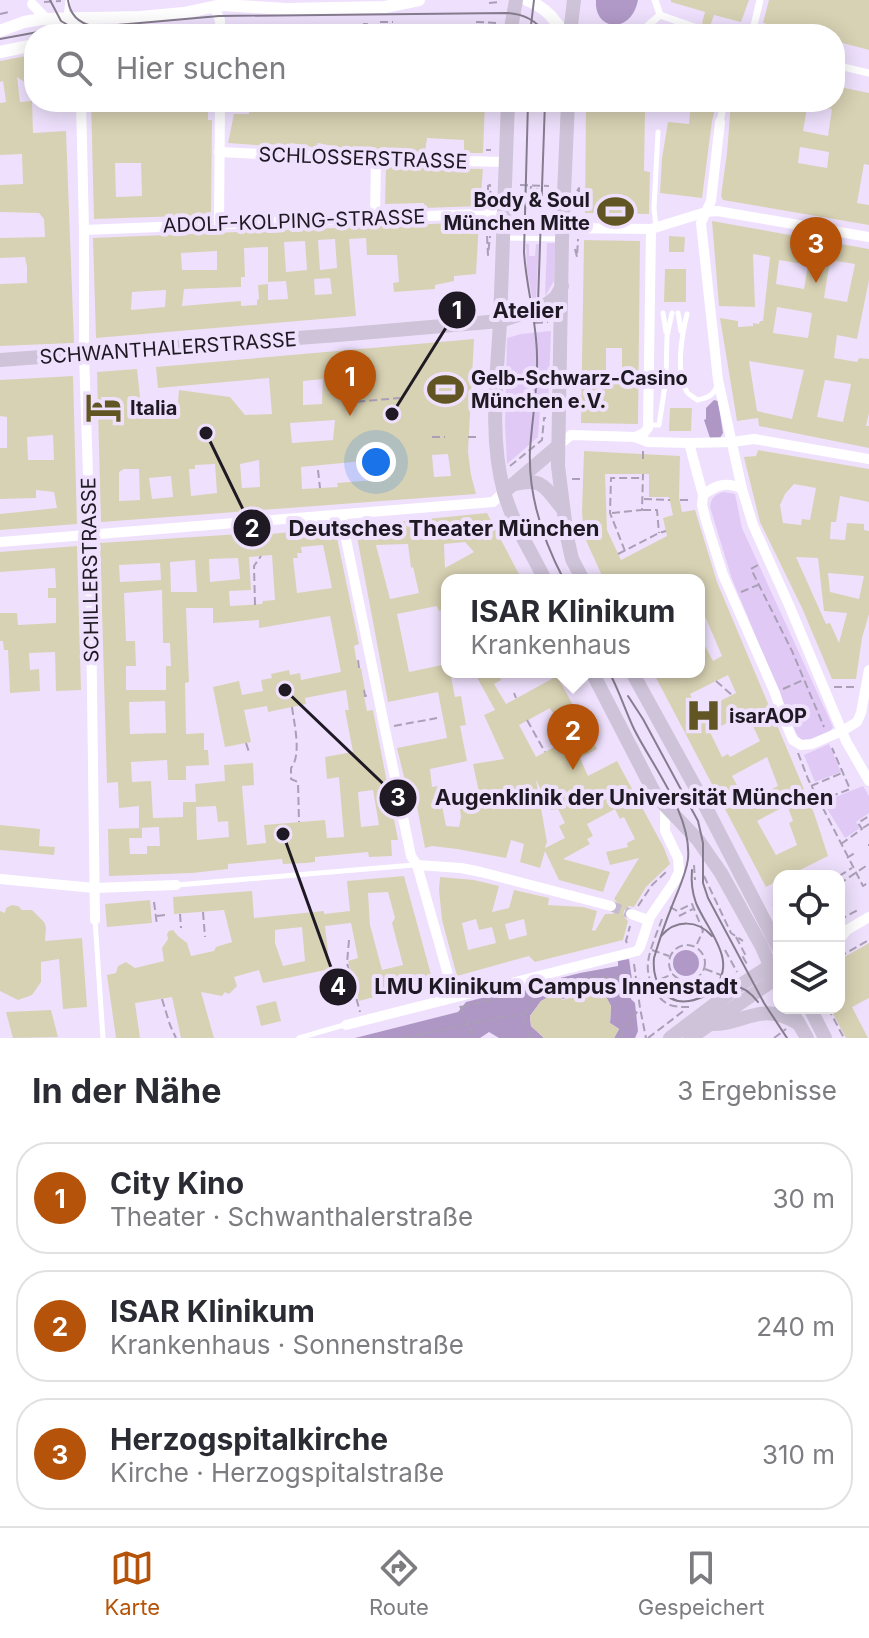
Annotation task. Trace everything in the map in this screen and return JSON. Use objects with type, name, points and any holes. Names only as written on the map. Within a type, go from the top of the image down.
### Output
[{"type":"main road","points":[[571,24],[574,0]]},
{"type":"main road","points":[[503,24],[508,1]]},
{"type":"main road","points":[[508,112],[506,162],[494,209],[493,237],[500,321],[497,448],[500,474],[509,488],[524,542],[542,574]]},
{"type":"main road","points":[[568,112],[558,446],[562,508],[572,559],[580,574]]},
{"type":"main road","name":"SCHWANTHALERSTRASSE","points":[[0,360],[500,321],[543,307],[556,297],[562,286]]},
{"type":"main road","points":[[509,488],[558,446]]},
{"type":"main road","points":[[509,488],[529,480],[539,483],[562,508]]},
{"type":"main road","points":[[595,678],[656,796],[711,858],[773,966]]},
{"type":"main road","points":[[635,678],[775,942]]},
{"type":"main road","points":[[670,1038],[727,995],[773,975]]},
{"type":"main road","points":[[690,1038],[773,976]]},
{"type":"main road","points":[[707,1024],[722,1025],[764,1013],[786,1018],[807,1038]]},
{"type":"main road","points":[[791,1014],[792,1024]]},
{"type":"main road","points":[[813,1014],[825,1038]]},
{"type":"street","points":[[0,31],[24,22],[46,19],[152,16],[230,5],[286,9],[385,7],[419,0]]},
{"type":"street","points":[[527,0],[550,14],[556,24]]},
{"type":"street","points":[[655,0],[660,15]]},
{"type":"street","points":[[754,24],[760,0]]},
{"type":"street","points":[[32,2],[50,24]]},
{"type":"street","points":[[24,22],[32,2]]},
{"type":"street","points":[[214,7],[220,24]]},
{"type":"street","points":[[660,15],[687,24]]},
{"type":"street","points":[[650,24],[660,15]]},
{"type":"street","points":[[0,52],[24,47]]},
{"type":"street","points":[[845,67],[869,73]]},
{"type":"street","name":"SCHILLERSTRASSE","points":[[81,112],[95,920]]},
{"type":"street","points":[[219,223],[220,112]]},
{"type":"street","points":[[722,112],[711,201],[701,223],[718,380],[753,525],[842,731],[869,781]]},
{"type":"street","name":"SCHLOSSERSTRASSE","points":[[219,152],[506,162]]},
{"type":"street","points":[[375,217],[376,159]]},
{"type":"street","name":"ADOLF-KOLPING-STRASSE","points":[[84,230],[494,209]]},
{"type":"street","points":[[562,234],[654,229],[717,211],[869,237]]},
{"type":"street","points":[[635,437],[654,425],[654,229]]},
{"type":"street","points":[[558,446],[571,435],[689,443],[754,439],[869,459]]},
{"type":"street","points":[[689,443],[706,521],[723,575],[790,735],[798,744],[809,745],[857,722],[869,670]]},
{"type":"street","points":[[702,498],[721,484],[732,484],[742,489]]},
{"type":"street","points":[[0,542],[493,502],[509,488]]},
{"type":"street","points":[[341,515],[411,856],[417,865],[454,996]]},
{"type":"street","points":[[346,1025],[634,952],[640,947],[661,892],[676,878],[679,869],[678,858],[665,831],[665,807]]},
{"type":"street","points":[[417,865],[481,872],[611,906]]},
{"type":"street","points":[[0,879],[94,888],[176,885]]},
{"type":"street","points":[[632,914],[648,920]]},
{"type":"street","points":[[845,929],[868,916]]},
{"type":"lane","points":[[62,24],[68,0]]},
{"type":"lane","points":[[654,229],[658,132]]},
{"type":"lane","points":[[493,237],[562,234]]},
{"type":"lane","points":[[654,425],[666,379],[667,336],[663,313]]},
{"type":"lane","points":[[667,336],[675,313],[682,336]]},
{"type":"lane","points":[[687,314],[682,336],[681,373],[687,393],[697,400],[710,397],[716,390],[718,380]]},
{"type":"lane","points":[[176,885],[417,865]]},
{"type":"lane","name":"SCHILLERSTRASSE","points":[[95,920],[103,1038]]},
{"type":"lane","points":[[299,1038],[346,1025]]},
{"type":"path","points":[[489,3],[508,1]]},
{"type":"path","points":[[0,14],[9,12]]},
{"type":"path","points":[[380,24],[393,22]]},
{"type":"path","points":[[476,22],[482,24]]},
{"type":"path","points":[[486,150],[491,150]]},
{"type":"path","points":[[485,182],[490,183],[491,186],[488,186],[494,209]]},
{"type":"path","points":[[520,185],[550,187],[550,208]]},
{"type":"path","points":[[530,201],[535,186]]},
{"type":"path","points":[[535,186],[535,208]]},
{"type":"path","points":[[574,211],[581,210],[578,189]]},
{"type":"path","points":[[484,259],[493,237]]},
{"type":"path","points":[[575,255],[578,255],[578,238]]},
{"type":"path","points":[[819,270],[821,258]]},
{"type":"path","points":[[531,324],[561,321]]},
{"type":"path","points":[[472,380],[482,379]]},
{"type":"path","points":[[471,392],[481,392]]},
{"type":"path","points":[[428,396],[450,394]]},
{"type":"path","points":[[348,396],[353,402],[400,398]]},
{"type":"path","points":[[500,474],[542,440],[544,418],[558,418]]},
{"type":"path","points":[[432,437],[445,437]]},
{"type":"path","points":[[468,437],[480,437]]},
{"type":"path","points":[[318,470],[320,488]]},
{"type":"path","points":[[605,478],[643,476],[642,510]]},
{"type":"path","points":[[611,478],[610,513],[625,551]]},
{"type":"path","points":[[570,479],[583,479]]},
{"type":"path","points":[[680,500],[702,498]]},
{"type":"path","points":[[642,499],[670,500]]},
{"type":"path","points":[[610,513],[657,510],[659,533]]},
{"type":"path","points":[[618,554],[666,531]]},
{"type":"path","points":[[255,605],[254,566],[261,556]]},
{"type":"path","points":[[768,558],[751,569],[792,651],[850,789],[819,801]]},
{"type":"path","points":[[744,591],[759,585]]},
{"type":"path","points":[[359,668],[360,660]]},
{"type":"path","points":[[775,693],[804,680]]},
{"type":"path","points":[[716,681],[732,695]]},
{"type":"path","points":[[824,687],[865,687]]},
{"type":"path","points":[[364,690],[365,696],[368,695]]},
{"type":"path","points":[[514,693],[516,698]]},
{"type":"path","points":[[292,707],[296,762],[291,768],[291,779],[298,782],[299,822]]},
{"type":"path","points":[[385,728],[437,718]]},
{"type":"path","points":[[527,720],[545,752]]},
{"type":"path","points":[[246,743],[249,752]]},
{"type":"path","points":[[798,744],[798,757],[840,845],[863,886],[869,882]]},
{"type":"path","points":[[811,786],[844,773]]},
{"type":"path","points":[[801,783],[808,779]]},
{"type":"path","points":[[862,829],[858,823],[869,816]]},
{"type":"path","points":[[840,845],[869,824]]},
{"type":"path","points":[[847,858],[856,852]]},
{"type":"path","points":[[845,880],[869,864]]},
{"type":"path","points":[[646,1038],[634,952],[626,941],[632,914],[652,885],[674,865]]},
{"type":"path","points":[[694,865],[695,880]]},
{"type":"path","points":[[845,872],[853,868]]},
{"type":"path","points":[[704,876],[731,933],[744,941]]},
{"type":"path","points":[[652,885],[669,900],[667,906],[677,911],[696,903]]},
{"type":"path","points":[[154,902],[157,925]]},
{"type":"path","points":[[692,904],[703,931],[695,947]]},
{"type":"path","points":[[679,916],[694,909]]},
{"type":"path","points":[[203,912],[205,937]]},
{"type":"path","points":[[180,914],[181,928]]},
{"type":"path","points":[[156,916],[166,915]]},
{"type":"path","points":[[845,919],[868,916]]},
{"type":"path","points":[[662,918],[648,962],[651,981],[658,996],[667,1003],[689,1007]]},
{"type":"path","points":[[735,935],[749,967]]},
{"type":"path","points":[[349,940],[347,963],[362,1021]]},
{"type":"path","points":[[845,954],[869,940]]},
{"type":"path","points":[[683,945],[695,947],[702,954],[704,968],[697,978],[680,980],[669,967],[670,956],[683,945]]},
{"type":"path","points":[[651,950],[670,956]]},
{"type":"path","points":[[725,950],[737,973]]},
{"type":"path","points":[[704,968],[734,980]]},
{"type":"path","points":[[461,1007],[590,977],[651,981],[673,974]]},
{"type":"path","points":[[711,977],[717,974]]},
{"type":"path","points":[[530,1038],[523,1015],[531,1003],[533,990]]},
{"type":"path","points":[[454,996],[469,1023],[473,1038]]},
{"type":"path","points":[[162,999],[176,1038]]},
{"type":"path","points":[[619,1038],[640,1008]]},
{"type":"path","points":[[830,1014],[844,1038]]},
{"type":"path","points":[[403,1038],[523,1015]]},
{"type":"path","points":[[774,1038],[792,1024]]},
{"type":"shaded area","points":[[596,0],[638,0],[631,17],[620,24],[606,23],[597,10]]},
{"type":"shaded area","points":[[547,243],[555,243],[554,281],[545,296]]},
{"type":"shaded area","points":[[526,244],[529,244],[529,256],[535,256],[536,244],[539,244],[536,300],[533,302],[527,270]]},
{"type":"shaded area","points":[[551,331],[548,410],[540,410],[538,437],[507,464],[507,338]]},
{"type":"shaded area","points":[[714,400],[718,401],[723,433],[720,438],[710,438],[704,420],[706,408]]},
{"type":"shaded area","points":[[724,492],[735,494],[742,528],[833,727],[829,733],[805,741],[796,733],[732,579],[710,507],[714,497]]},
{"type":"shaded area","points":[[829,744],[841,772],[815,782],[804,755]]},
{"type":"shaded area","points":[[863,786],[869,796],[869,813],[856,822],[860,828],[845,838],[823,802]]},
{"type":"shaded area","points":[[686,950],[695,954],[699,963],[695,972],[686,976],[677,972],[673,963],[677,954]]},
{"type":"shaded area","points":[[629,959],[633,986],[631,999],[635,1003],[638,1031],[635,1038],[614,1038],[619,1029],[610,1023],[611,1006],[605,995],[594,992],[562,999],[560,991],[541,1001],[530,1016],[531,1026],[544,1038],[499,1038],[489,1032],[480,1038],[355,1038],[458,1012],[466,1002],[618,966],[618,961]]},
{"type":"building","points":[[749,0],[741,22],[714,15],[711,24],[702,23],[705,12],[671,2]]},
{"type":"building","points":[[769,0],[869,0],[869,50],[845,44],[845,24],[763,23]]},
{"type":"building","points":[[24,56],[24,82],[17,77],[24,112],[32,112],[33,133],[66,131],[74,343],[0,346],[0,284],[27,283],[27,267],[25,257],[0,258],[0,238],[45,237],[44,219],[39,213],[0,212],[0,185],[23,184],[22,154],[0,155],[0,103],[6,102],[3,81],[0,82],[0,61]]},
{"type":"building","points":[[845,88],[869,93],[869,165],[864,164],[857,203],[869,205],[869,225],[723,200],[730,112],[806,112],[803,131],[828,136],[832,112],[845,112]],"holes":[[[800,147],[829,152],[827,168],[798,163]]]},
{"type":"building","points":[[91,112],[208,112],[208,120],[212,120],[211,215],[94,219]],"holes":[[[115,163],[141,163],[142,196],[116,197]]]},
{"type":"building","points":[[485,112],[483,153],[464,153],[464,140],[427,138],[425,152],[358,147],[358,150],[352,150],[318,143],[317,148],[291,143],[290,147],[228,143],[234,114]]},
{"type":"building","points":[[586,112],[645,112],[644,171],[650,172],[649,214],[585,213]]},
{"type":"building","points":[[690,112],[714,112],[702,198],[660,193],[668,122],[689,124]]},
{"type":"building","points":[[386,167],[483,169],[480,206],[424,208],[424,203],[385,204]]},
{"type":"building","points":[[712,221],[869,249],[869,280],[857,339],[837,335],[834,358],[857,362],[859,358],[869,359],[869,413],[866,426],[869,426],[869,448],[759,426],[758,418],[737,421],[720,318],[738,321],[738,327],[753,326],[753,323],[763,321],[770,257],[753,254],[755,307],[719,306]],"holes":[[[779,260],[808,265],[804,289],[776,284]],[[830,260],[855,264],[847,302],[824,298]],[[777,307],[812,313],[808,338],[773,333]],[[749,361],[804,370],[792,419],[757,411]],[[825,380],[851,384],[843,422],[817,417]]]},
{"type":"building","points":[[479,222],[476,274],[454,276],[454,281],[435,285],[435,289],[394,292],[393,283],[399,282],[397,255],[367,255],[366,238],[349,239],[356,316],[96,338],[93,238]],"holes":[[[335,239],[337,268],[320,270],[318,240]],[[305,241],[307,270],[286,272],[284,242]],[[268,247],[268,282],[286,281],[288,299],[268,300],[268,284],[258,285],[257,305],[241,306],[241,301],[182,306],[184,289],[241,287],[241,277],[245,277],[244,248]],[[217,251],[217,270],[182,270],[181,253]],[[330,278],[332,294],[315,295],[314,279]],[[166,290],[165,307],[131,310],[132,292]]]},
{"type":"building","points":[[669,236],[685,237],[684,252],[669,252]]},
{"type":"building","points":[[584,240],[640,241],[638,424],[581,423]],"holes":[[[606,348],[622,348],[622,374],[606,375]]]},
{"type":"building","points":[[665,269],[686,269],[686,302],[664,302]]},
{"type":"building","points":[[474,339],[468,452],[476,494],[101,522],[97,372],[137,369],[141,406],[178,402],[179,390],[230,397],[245,415],[272,414],[269,378],[158,388],[156,367]],"holes":[[[323,379],[322,404],[303,405],[303,381]],[[335,420],[333,440],[292,443],[290,423]],[[448,454],[451,476],[434,477],[432,455]],[[259,460],[260,487],[242,488],[240,464]],[[374,460],[376,480],[302,489],[301,467]],[[215,464],[217,493],[191,496],[189,469],[195,469],[195,465]],[[139,469],[140,500],[119,501],[119,472]],[[171,476],[173,497],[152,499],[149,478]]]},
{"type":"building","points":[[73,376],[77,524],[0,530],[0,514],[57,508],[54,492],[36,490],[36,498],[0,499],[0,448],[7,448],[7,417],[0,416],[0,380]],"holes":[[[53,435],[54,460],[28,460],[27,437]]]},
{"type":"building","points":[[670,408],[692,408],[691,431],[669,431]]},
{"type":"building","points":[[758,450],[869,469],[869,502],[840,496],[836,522],[831,522],[830,539],[845,540],[847,523],[864,524],[864,530],[869,531],[869,614],[856,679],[832,679],[760,522],[744,457],[756,456]],"holes":[[[794,484],[816,488],[810,520],[802,519],[801,525],[783,523],[780,505]],[[796,557],[818,558],[824,611],[847,613],[839,643],[830,623],[826,624]],[[828,573],[864,576],[859,599],[830,592]]]},
{"type":"building","points":[[584,451],[680,456],[679,497],[682,512],[695,510],[717,582],[814,813],[828,856],[800,870],[773,870],[773,883],[766,887],[656,678],[705,678],[705,646],[713,661],[722,656],[705,616],[705,574],[601,574],[584,536]],"holes":[[[605,474],[649,474],[649,497],[669,497],[673,515],[663,518],[667,536],[621,560],[607,530]],[[728,675],[736,693],[700,715],[690,694]],[[738,717],[746,717],[760,741],[730,757],[728,754],[722,757],[710,732]],[[767,757],[778,786],[746,802],[732,776]],[[787,805],[793,821],[789,823],[797,845],[776,855],[757,821]]]},
{"type":"building","points":[[487,513],[519,574],[441,574],[441,610],[437,606],[397,614],[409,672],[441,665],[441,678],[451,678],[455,697],[461,696],[466,725],[460,726],[467,761],[430,769],[432,787],[438,786],[446,826],[459,827],[458,795],[466,791],[481,802],[473,764],[504,759],[484,715],[495,710],[477,678],[500,678],[494,684],[506,704],[558,678],[597,749],[580,758],[588,776],[617,761],[670,864],[646,887],[634,907],[629,906],[624,911],[623,916],[628,921],[623,940],[535,962],[529,956],[457,976],[442,920],[440,877],[499,886],[492,912],[509,908],[514,890],[549,898],[548,905],[597,911],[592,930],[595,931],[605,914],[617,911],[619,905],[614,899],[639,858],[610,865],[606,852],[628,847],[627,843],[635,839],[624,817],[620,819],[615,809],[587,824],[593,836],[587,839],[590,844],[563,859],[610,872],[603,892],[559,880],[545,851],[540,868],[520,862],[524,844],[511,840],[506,858],[457,849],[425,848],[415,796],[409,797],[397,748],[447,738],[438,692],[388,702],[355,526]],"holes":[[[465,542],[474,552],[445,568],[444,544]],[[408,544],[419,593],[390,599],[376,545]],[[550,708],[567,740],[536,757],[519,725]],[[536,780],[551,810],[558,809],[565,823],[559,826],[565,838],[545,848],[547,842]],[[476,919],[479,930],[492,927],[496,943],[468,950],[462,923]],[[524,919],[527,935],[509,940],[505,924]]]},
{"type":"building","points":[[335,528],[359,644],[354,646],[358,668],[361,668],[367,711],[373,710],[398,840],[391,840],[392,856],[369,857],[368,852],[315,857],[315,862],[306,863],[283,864],[282,859],[228,864],[228,869],[192,873],[109,876],[108,829],[142,828],[142,838],[129,838],[130,854],[147,854],[147,846],[160,846],[159,827],[139,828],[139,806],[119,808],[118,782],[107,783],[100,543]],"holes":[[[323,545],[332,588],[297,593],[293,558],[298,558],[297,553],[302,553],[301,547]],[[272,555],[275,600],[230,606],[229,591],[251,590],[249,557]],[[238,558],[240,579],[210,582],[209,559]],[[195,560],[197,592],[171,592],[170,562]],[[160,563],[161,580],[120,582],[119,565]],[[162,590],[163,643],[170,643],[171,666],[166,666],[166,690],[126,690],[126,666],[136,666],[135,641],[126,641],[124,593]],[[186,608],[213,608],[213,623],[259,620],[259,628],[330,616],[341,672],[301,680],[300,673],[290,675],[289,670],[271,674],[272,678],[261,680],[263,691],[242,695],[239,681],[213,687],[225,747],[251,742],[244,710],[267,706],[268,712],[306,704],[305,698],[346,690],[349,710],[345,710],[353,752],[325,757],[327,779],[339,777],[344,837],[327,838],[325,820],[264,825],[266,843],[247,845],[242,786],[254,785],[253,763],[224,765],[225,781],[195,784],[196,802],[183,802],[183,817],[153,818],[151,781],[132,782],[131,762],[167,760],[168,780],[186,780],[186,766],[209,765],[208,750],[204,750],[204,733],[186,734],[185,683],[189,682]],[[165,701],[166,733],[130,734],[129,702]],[[373,790],[379,825],[361,827],[358,792]],[[216,806],[218,822],[228,821],[229,837],[197,840],[196,807]]]},
{"type":"building","points":[[77,546],[81,690],[56,691],[55,652],[29,653],[30,670],[39,669],[40,691],[10,693],[8,650],[4,650],[3,641],[0,641],[0,613],[17,613],[18,625],[56,623],[56,598],[48,598],[48,588],[56,588],[55,568],[0,572],[0,552]]},
{"type":"building","points":[[0,825],[40,829],[39,846],[55,847],[54,855],[0,850]]},
{"type":"building","points":[[404,876],[433,982],[359,1001],[348,961],[358,958],[351,923],[325,926],[330,969],[263,983],[259,970],[234,977],[237,986],[229,994],[225,992],[222,996],[201,992],[214,1038],[181,1038],[172,997],[135,1003],[140,1038],[116,1038],[107,975],[116,973],[118,966],[126,962],[135,968],[164,961],[162,948],[169,931],[173,930],[187,943],[191,956],[214,951],[216,947],[232,942],[224,910],[174,914],[173,897],[252,891],[254,918],[324,911],[324,914],[350,911],[347,881]],"holes":[[[388,892],[403,965],[382,970],[370,925],[368,893]],[[302,927],[305,961],[283,966],[275,943],[275,930]]]},
{"type":"building","points":[[150,900],[152,923],[107,927],[105,904]]},
{"type":"building","points":[[12,905],[22,910],[32,910],[44,922],[45,941],[82,938],[87,1007],[63,1009],[59,959],[41,962],[41,982],[32,995],[18,1000],[0,991],[0,911],[5,913],[6,908]]},
{"type":"building","points":[[869,943],[869,998],[852,1007],[868,1038],[846,1038],[833,1014],[845,1014],[845,957]]},
{"type":"building","points":[[561,990],[562,1000],[594,992],[605,995],[611,1006],[610,1023],[619,1029],[614,1038],[544,1038],[531,1026],[530,1016],[541,1001]]},
{"type":"building","points":[[276,1001],[281,1021],[261,1026],[256,1006]]},
{"type":"building","points":[[51,1010],[58,1037],[13,1038],[6,1012]]},
{"type":"tunnel","points":[[611,906],[631,914]]},
{"type":"tram line","points":[[50,0],[61,21],[66,24]]},
{"type":"tram line","points":[[68,0],[76,18],[86,24]]},
{"type":"tram line","points":[[531,24],[534,0]]},
{"type":"tram line","points":[[128,24],[219,16],[507,13],[536,24]]},
{"type":"tram line","points":[[0,39],[24,35]]},
{"type":"tram line","points":[[528,112],[524,252],[537,344],[530,467],[538,517],[561,574]]},
{"type":"tram line","points":[[538,302],[545,112]]},
{"type":"tram line","points":[[612,678],[634,729],[678,809],[688,842],[686,871],[654,958],[657,982],[666,995],[680,1001],[699,999],[732,986],[749,992],[758,1002]]},
{"type":"tram line","points":[[628,696],[698,821],[703,843],[703,883],[708,898],[764,1003],[787,1038]]},
{"type":"tram line","points":[[692,870],[696,903],[723,958],[723,970],[711,991]]},
{"type":"tram line","points":[[661,936],[680,924],[694,924],[712,936]]},
{"type":"place","name":"Body & Soul München Mitte","points":[[616,211]]},
{"type":"place","name":"Herzogspitalkirche","points":[[816,283]]},
{"type":"place","name":"Gelb-Schwarz-Casino München e.V.","points":[[445,389]]},
{"type":"place","name":"Italia","points":[[104,408]]},
{"type":"place","name":"Atelier","points":[[392,414]]},
{"type":"place","name":"City Kino","points":[[350,416]]},
{"type":"place","name":"Deutsches Theater München","points":[[206,433]]},
{"type":"place","name":"Augenklinik der Universität München","points":[[285,690]]},
{"type":"place","name":"isarAOP","points":[[703,716]]},
{"type":"place","name":"ISAR Klinikum","points":[[573,770]]},
{"type":"place","name":"LMU Klinikum Campus Innenstadt","points":[[283,834]]}]
